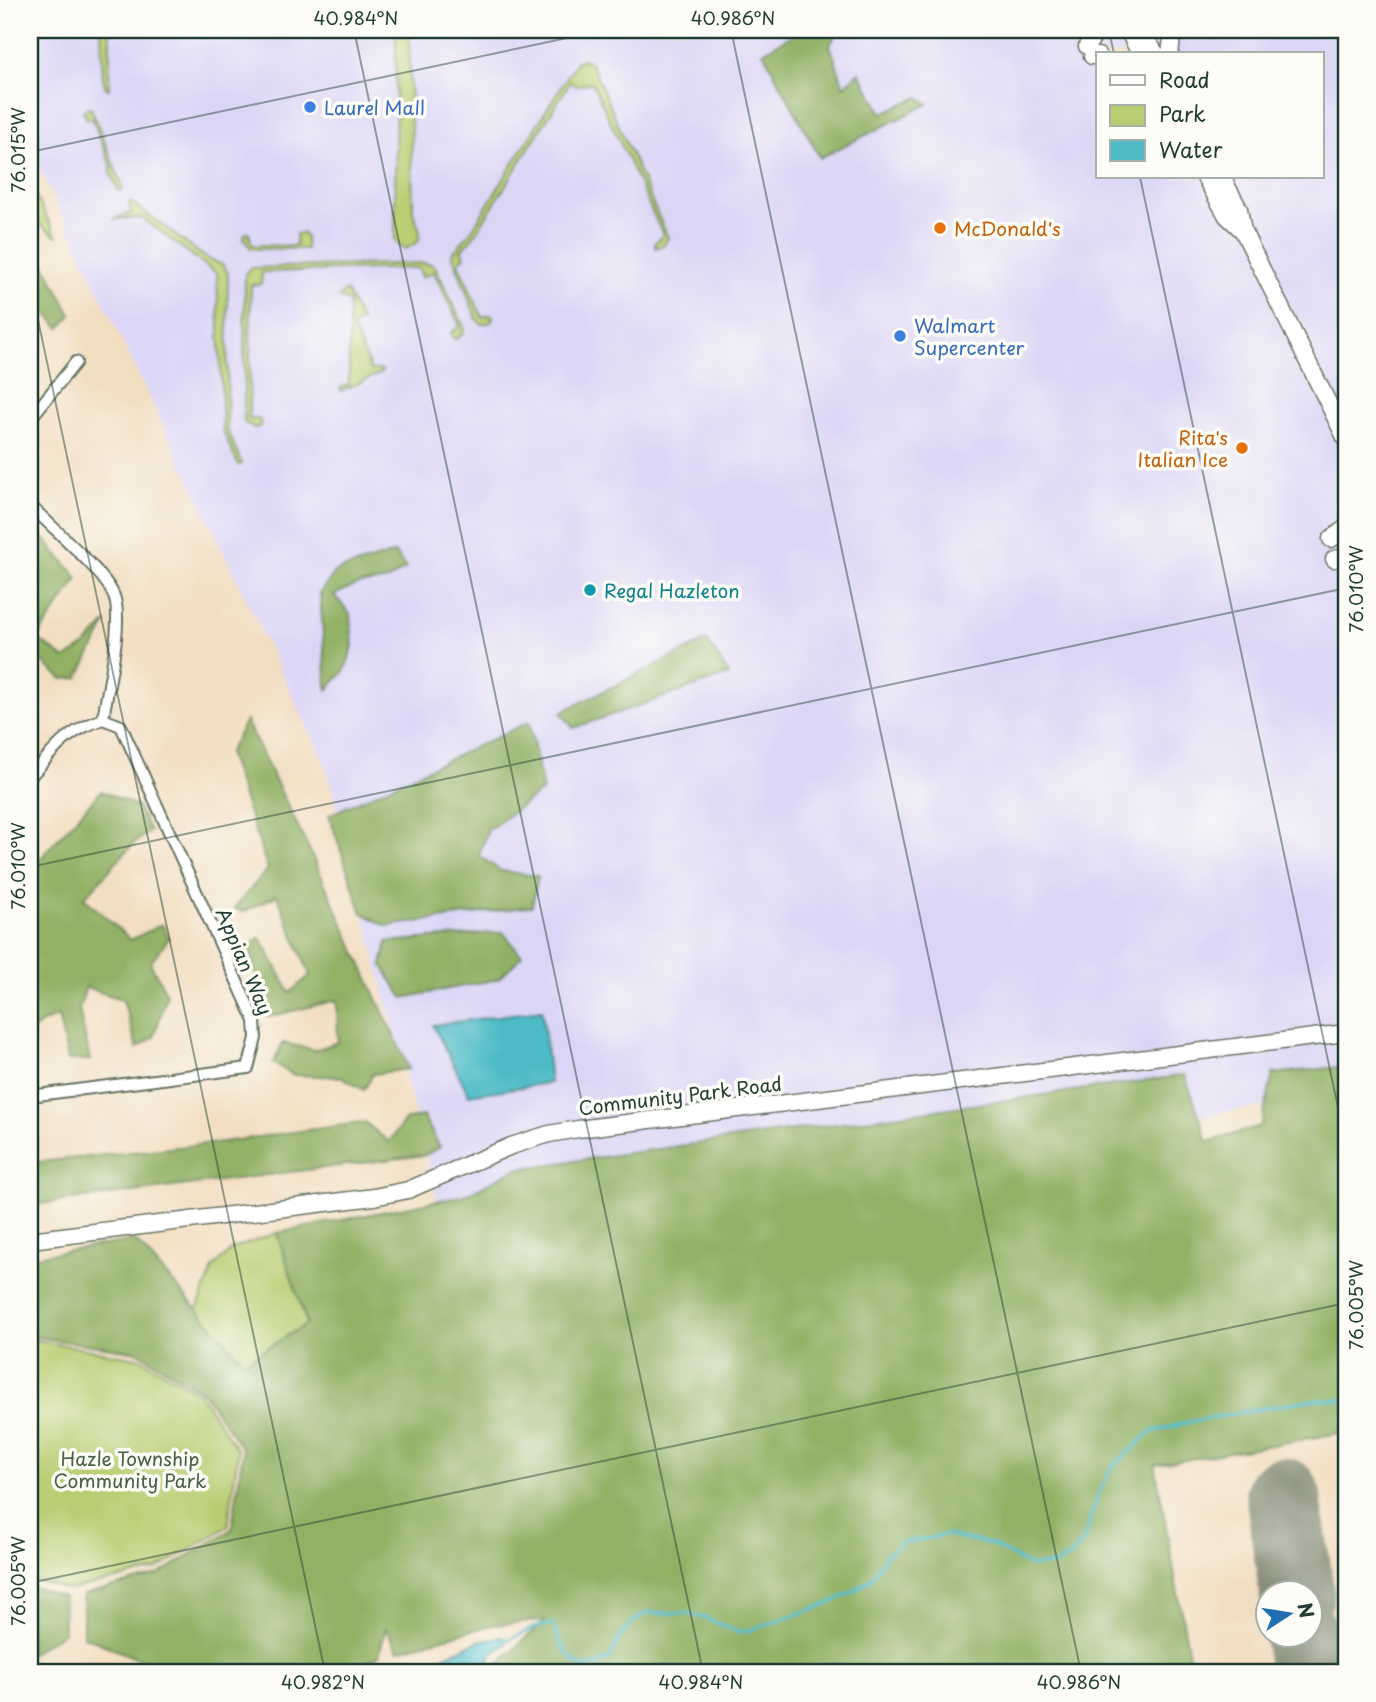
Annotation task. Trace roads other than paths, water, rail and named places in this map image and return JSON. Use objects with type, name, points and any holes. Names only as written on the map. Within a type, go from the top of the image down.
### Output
[{"type":"street","points":[[1092,53],[1097,30]]},
{"type":"street","points":[[1170,52],[1172,38],[1178,30]]},
{"type":"street","points":[[1139,32],[1140,52]]},
{"type":"street","points":[[1139,32],[1154,52]]},
{"type":"street","points":[[1206,178],[1227,216],[1243,231]]},
{"type":"street","points":[[1223,178],[1239,209],[1243,231],[1344,435],[1346,449]]},
{"type":"street","points":[[30,419],[76,362]]},
{"type":"street","points":[[30,505],[102,576],[114,596],[118,616],[103,719],[82,726],[65,738],[30,777]]},
{"type":"street","points":[[1331,539],[1346,528]]},
{"type":"street","name":"Appian Way","points":[[30,1096],[248,1068],[257,1038],[255,1021],[121,726],[103,719]]},
{"type":"street","name":"Community Park Road","points":[[30,1240],[374,1197],[408,1190],[511,1146],[549,1134],[578,1129],[1346,1033]]},
{"type":"water","points":[[542,1010],[550,1083],[469,1095],[433,1025]]},
{"type":"water","points":[[501,1637],[508,1639],[505,1645],[491,1655],[486,1672],[408,1672],[481,1640]]},
{"type":"waterway","points":[[506,1641],[536,1627],[553,1624],[564,1649],[583,1668],[598,1665],[610,1658],[620,1637],[633,1622],[646,1613],[686,1613],[735,1631],[747,1631],[830,1603],[851,1593],[870,1580],[886,1555],[901,1543],[946,1535],[991,1544],[1030,1566],[1055,1565],[1071,1556],[1083,1542],[1098,1495],[1111,1468],[1151,1432],[1189,1422],[1308,1400],[1346,1400]]},
{"type":"place","name":"Laurel Mall","points":[[310,107]]},
{"type":"place","name":"McDonald's","points":[[940,228]]},
{"type":"place","name":"Walmart Supercenter","points":[[900,336]]},
{"type":"place","name":"Rita's Italian Ice","points":[[1242,448]]},
{"type":"place","name":"Regal Hazleton","points":[[590,590]]},
{"type":"park label","name":"Hazle Township Community Park","points":[[130,1469]]}]
